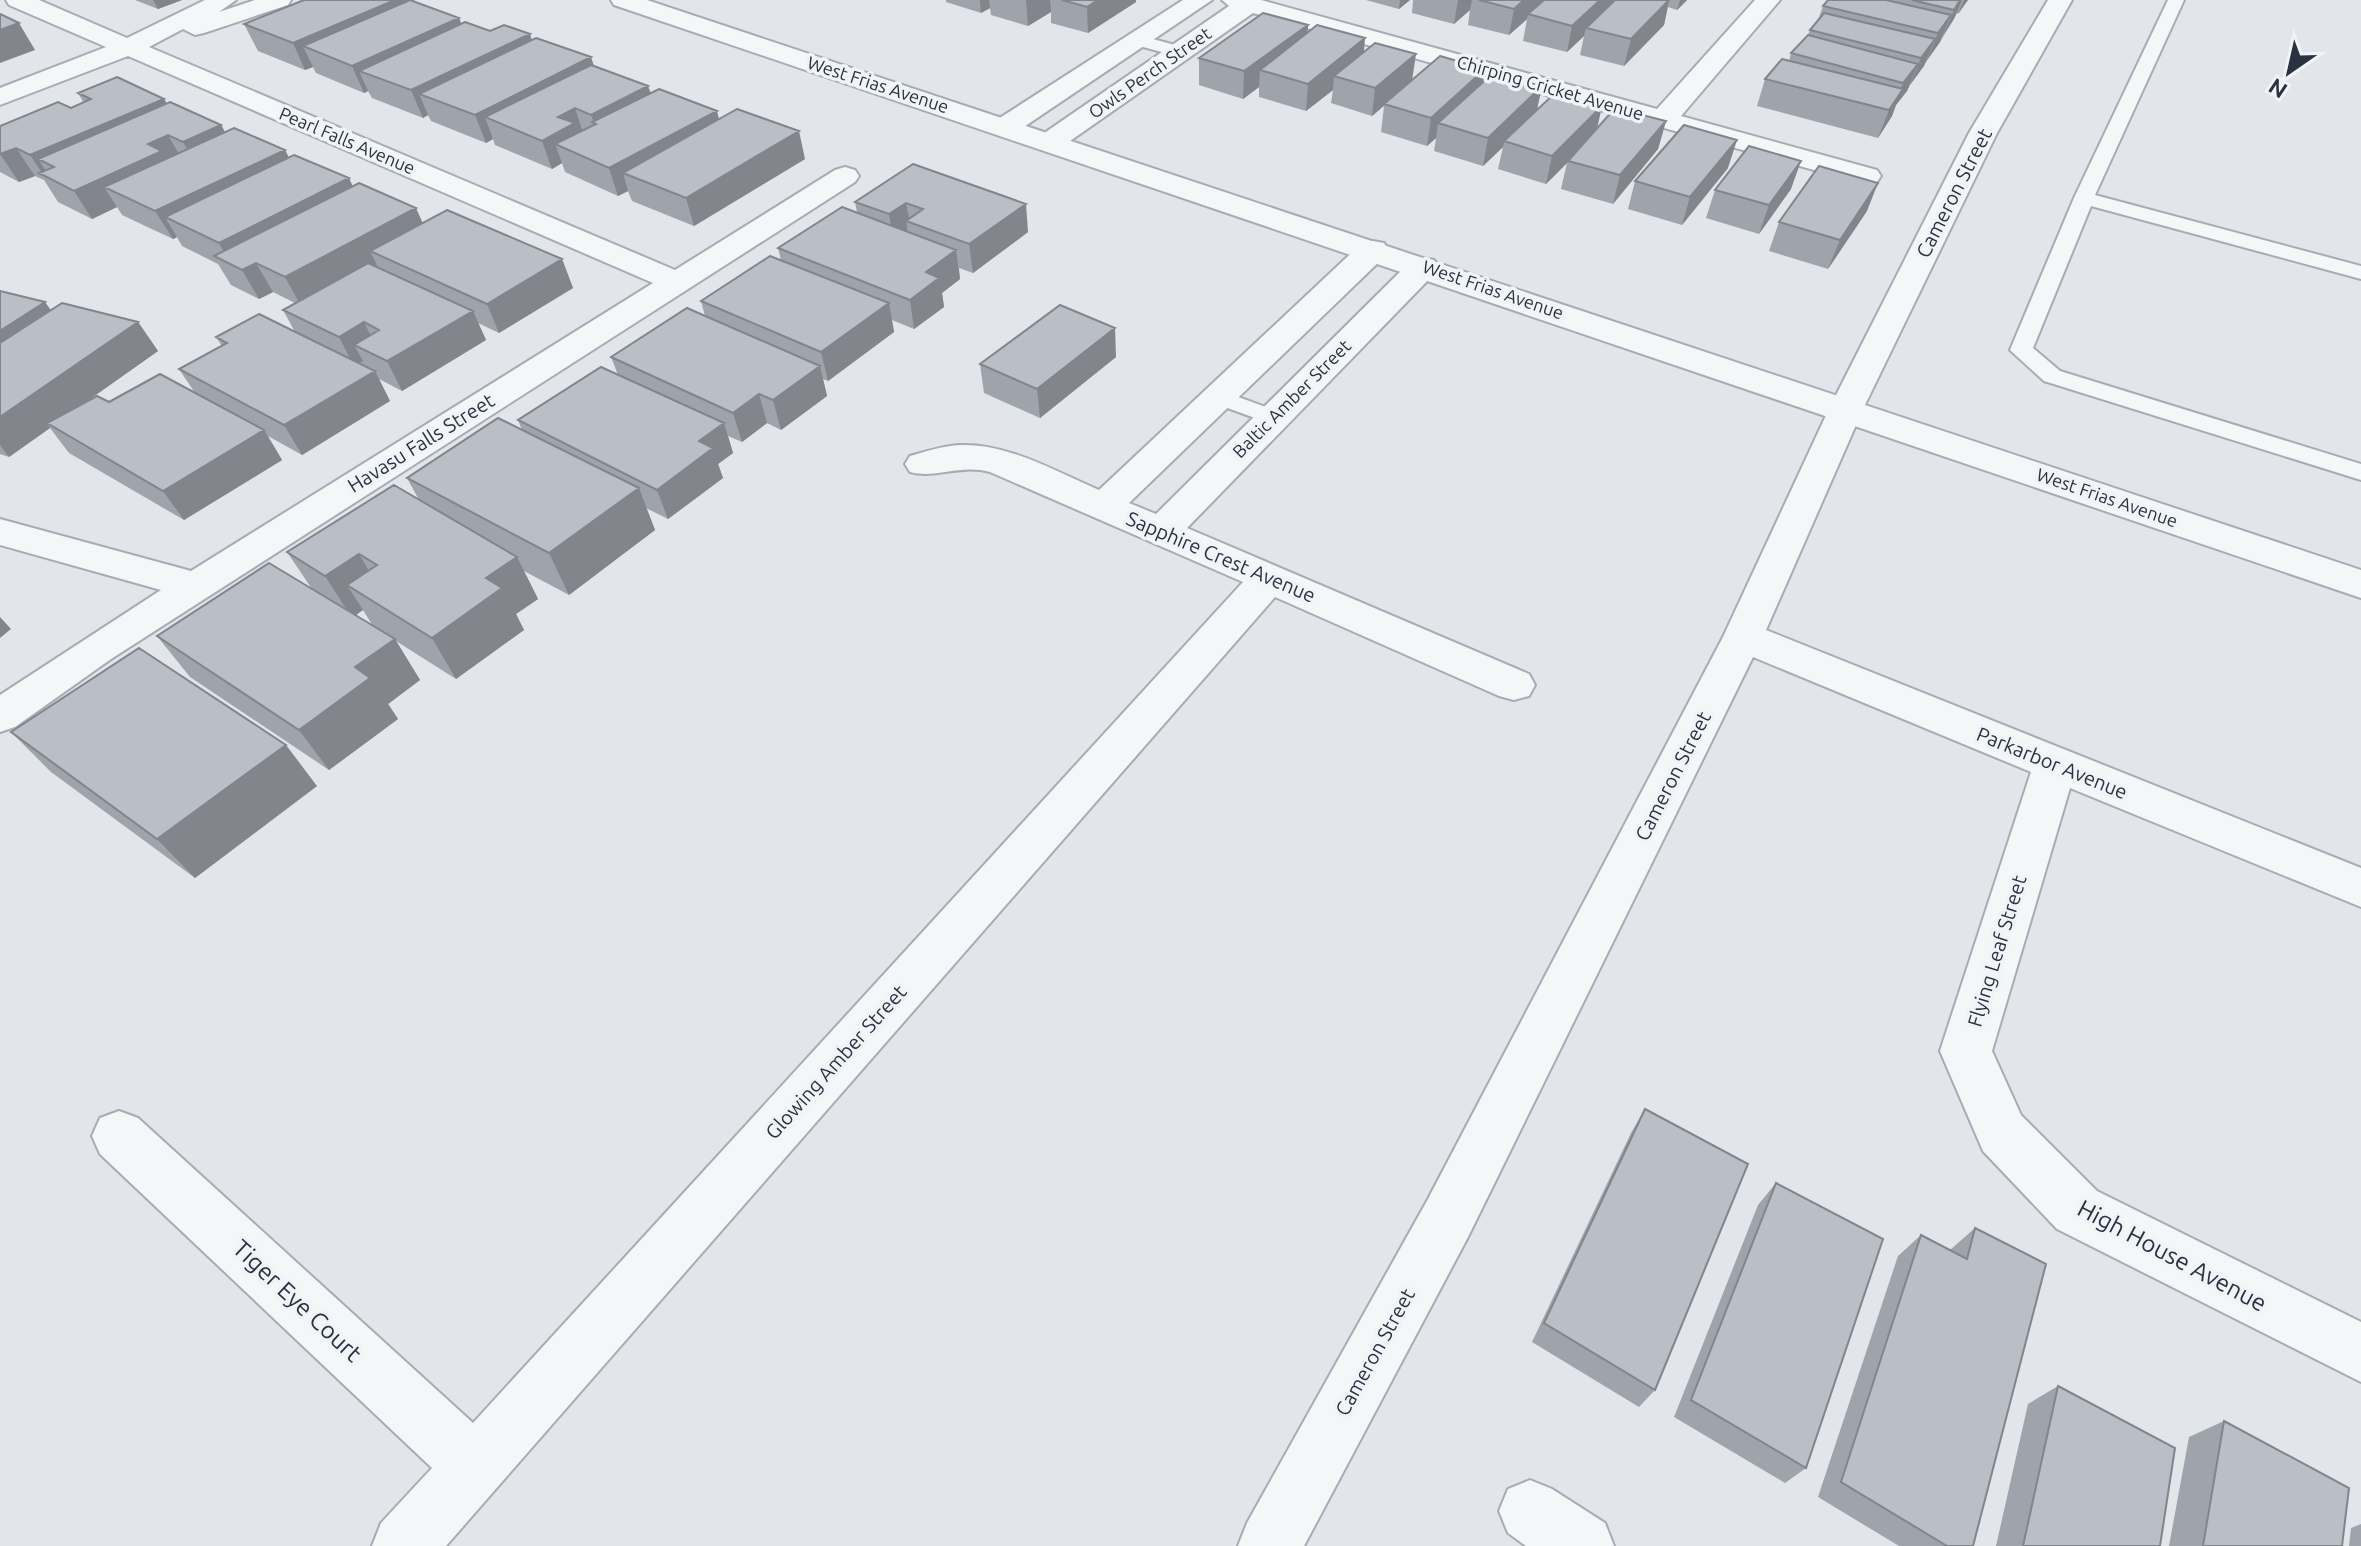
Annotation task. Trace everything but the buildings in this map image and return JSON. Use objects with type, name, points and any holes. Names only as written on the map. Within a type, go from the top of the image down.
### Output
[{"type":"street","name":"Pearl Falls Avenue","points":[[18,0],[675,281]]},
{"type":"street","points":[[0,97],[128,47],[224,0]]},
{"type":"street","points":[[128,47],[250,12],[279,0]]},
{"type":"street","name":"West Frias Avenue","points":[[623,0],[2361,584]]},
{"type":"street","name":"Owls Perch Street","points":[[1005,127],[1200,0]]},
{"type":"street","points":[[1663,119],[1768,0]]},
{"type":"street","name":"Cameron Street","points":[[1270,1546],[1448,1218],[1743,637],[1846,409],[1983,133],[2060,0]]},
{"type":"street","name":"Owls Perch Street","points":[[1050,142],[1180,52],[1242,2]]},
{"type":"street","name":"Chirping Cricket Avenue","points":[[1242,2],[1867,176]]},
{"type":"street","name":"Havasu Falls Street","points":[[0,716],[196,586],[845,176]]},
{"type":"street","points":[[1104,506],[1373,250]]},
{"type":"street","name":"Baltic Amber Street","points":[[1161,532],[1423,267]]},
{"type":"street","name":"Sapphire Crest Avenue","points":[[923,464],[952,455],[980,456],[1104,506],[1514,685]]},
{"type":"street","points":[[0,532],[196,586]]},
{"type":"street","name":"Glowing Amber Street","points":[[404,1546],[1269,578]]},
{"type":"street","name":"Parkarbor Avenue","points":[[1743,637],[2361,888]]},
{"type":"street","name":"Flying Leaf Street","points":[[2002,1133],[1966,1051],[2055,765]]},
{"type":"street","name":"High House Avenue","points":[[2002,1133],[2077,1210],[2361,1353]]},
{"type":"street","name":"Tiger Eye Court","points":[[119,1136],[475,1466]]},
{"type":"street","points":[[1530,1511],[1582,1546]]},
{"type":"lane","points":[[2176,0],[2084,198],[2021,350],[2052,376],[2361,472]]},
{"type":"lane","points":[[1138,40],[1180,52]]},
{"type":"lane","points":[[2084,198],[2361,273]]},
{"type":"lane","points":[[1219,397],[1274,418]]}]
